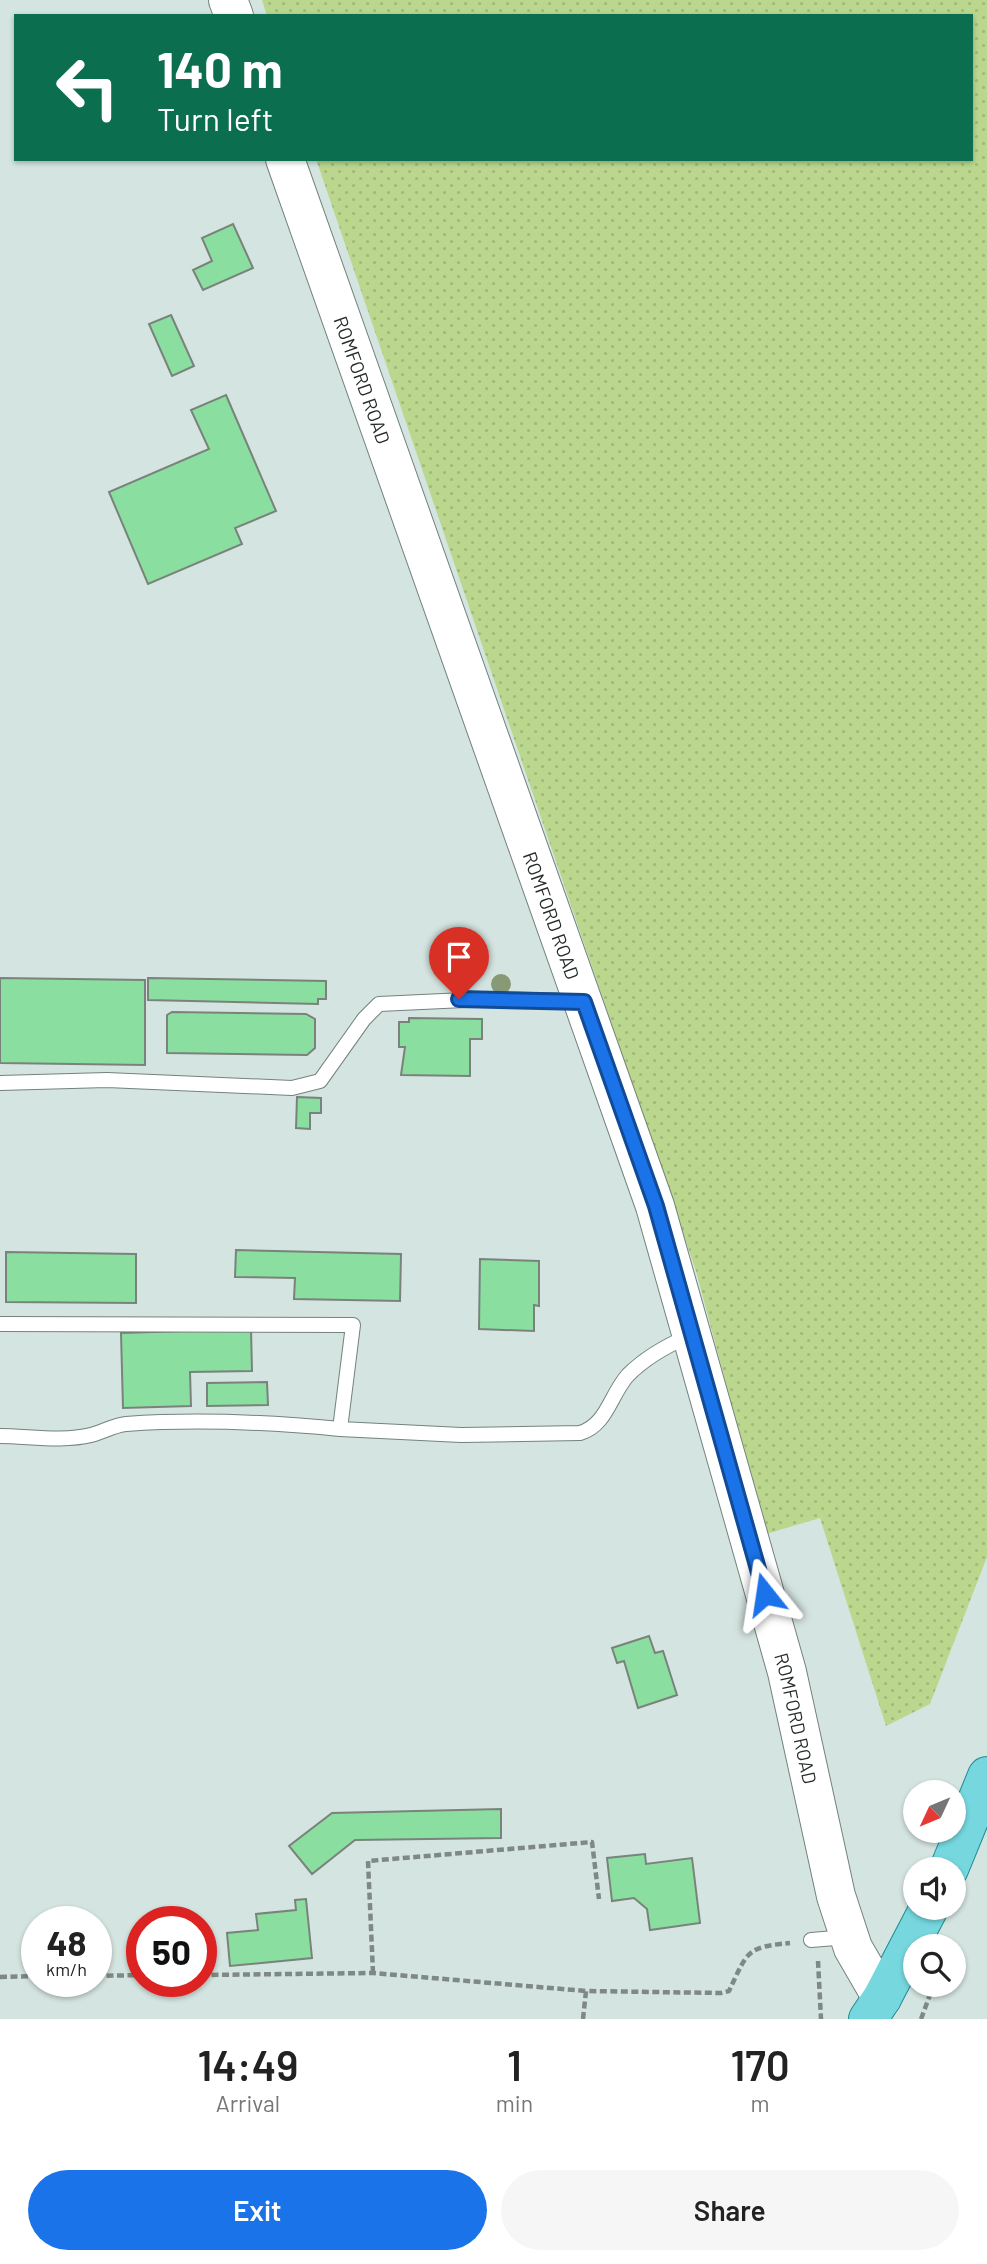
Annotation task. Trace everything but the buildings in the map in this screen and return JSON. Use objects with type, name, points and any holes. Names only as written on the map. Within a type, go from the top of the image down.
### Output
[{"type":"main road","name":"ROMFORD ROAD","points":[[286,161],[656,1206],[787,1672],[836,1896],[830,1938],[880,2012]]},
{"type":"main road","points":[[954,1857],[987,1776]]},
{"type":"main road","points":[[880,2012],[923,1920]]},
{"type":"lane","points":[[0,1083],[107,1080],[292,1088],[320,1081],[364,1019],[379,1004],[486,999],[584,1002]]},
{"type":"lane","points":[[0,1324],[353,1325],[340,1429]]},
{"type":"lane","points":[[0,1436],[75,1437],[91,1435],[121,1424],[182,1421],[256,1421],[340,1429],[461,1435],[580,1433],[598,1424],[628,1376],[676,1342],[693,1334]]},
{"type":"path","points":[[373,1973],[368,1860],[593,1842],[599,1899]]},
{"type":"path","points":[[217,1975],[373,1973],[586,1991],[721,1993],[729,1991],[748,1954],[758,1946],[830,1938]]},
{"type":"path","points":[[0,1977],[21,1976]]},
{"type":"path","points":[[583,2019],[586,1991]]},
{"type":"path","points":[[921,2019],[929,1997]]},
{"type":"green space","points":[[262,0],[987,0],[987,1557],[930,1704],[886,1726],[820,1518],[766,1534],[696,1271],[317,161],[973,161],[973,14],[266,14]]},
{"type":"route","points":[[459,999],[584,1002],[656,1206],[765,1594]]}]
